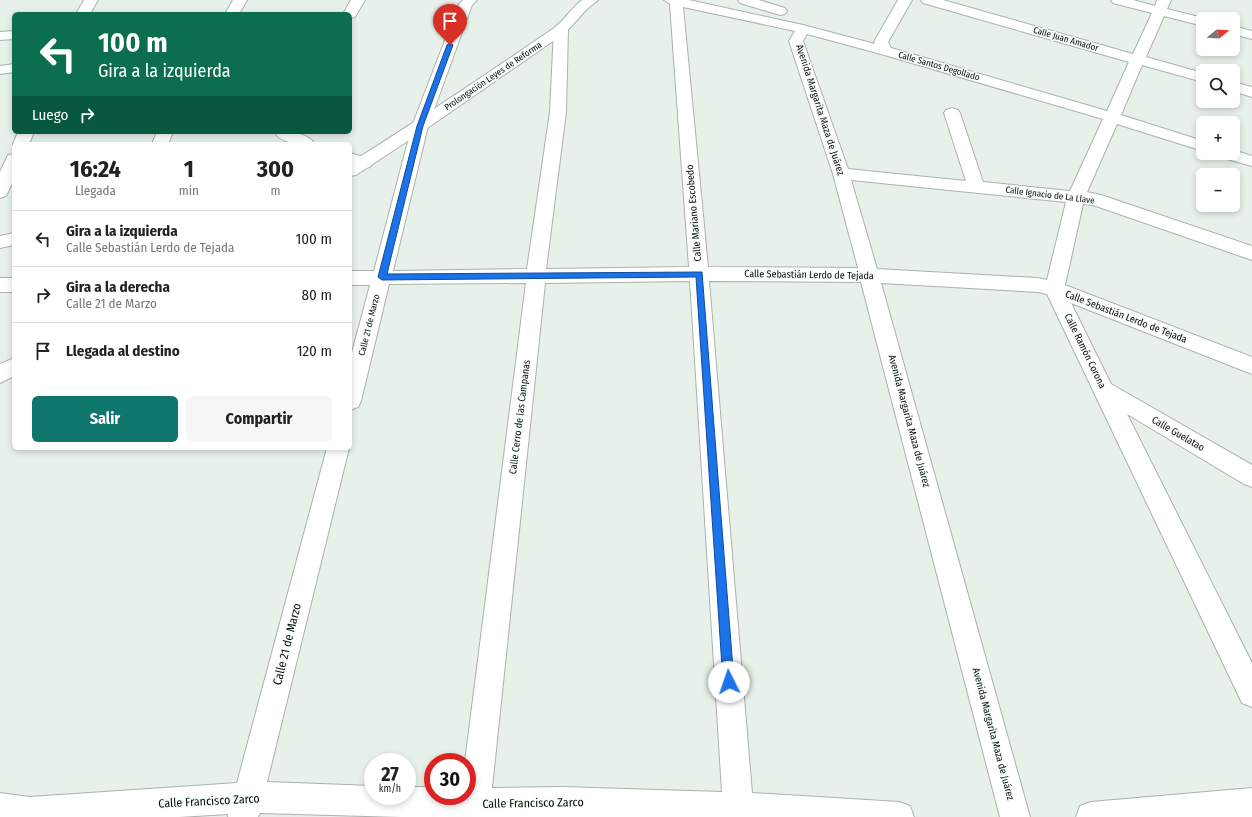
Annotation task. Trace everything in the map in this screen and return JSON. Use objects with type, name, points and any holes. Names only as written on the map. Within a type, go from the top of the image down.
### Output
[{"type":"street","points":[[84,12],[91,0]]},
{"type":"street","points":[[233,12],[240,0]]},
{"type":"street","points":[[351,12],[358,0]]},
{"type":"street","name":"Calle 21 de Marzo","points":[[352,393],[420,126],[466,4],[470,0]]},
{"type":"street","name":"Prolongación Leyes de Reforma","points":[[355,164],[420,126],[561,29],[586,0]]},
{"type":"street","name":"Calle Santos Degollado","points":[[745,0],[884,47],[1196,144]]},
{"type":"street","points":[[884,47],[905,0]]},
{"type":"street","name":"Calle Juan Amador","points":[[928,0],[1196,76]]},
{"type":"street","points":[[1118,0],[1162,5],[1196,19]]},
{"type":"street","name":"Calle Santos Degollado","points":[[673,1],[884,47]]},
{"type":"street","name":"Calle Mariano Escobedo","points":[[673,1],[699,274],[738,808]]},
{"type":"street","points":[[1054,289],[1076,197],[1162,5]]},
{"type":"street","name":"Calle Cerro de las Campanas","points":[[476,795],[536,276],[558,112],[561,29]]},
{"type":"street","name":"Avenida Margarita Maza de Juárez","points":[[803,29],[796,41],[841,174],[870,276],[1015,817]]},
{"type":"street","points":[[1240,32],[1252,35]]},
{"type":"street","points":[[0,36],[12,35]]},
{"type":"street","points":[[0,70],[12,68]]},
{"type":"street","points":[[1240,88],[1252,92]]},
{"type":"street","points":[[952,113],[976,186]]},
{"type":"street","points":[[286,134],[303,142]]},
{"type":"street","points":[[1240,157],[1252,161]]},
{"type":"street","points":[[0,192],[12,164]]},
{"type":"street","name":"Calle Ignacio de La Llave","points":[[841,174],[976,186],[1095,199],[1252,253]]},
{"type":"street","points":[[0,242],[12,239]]},
{"type":"street","name":"Calle Sebastián Lerdo de Tejada","points":[[352,278],[699,274],[870,276],[1038,285],[1054,289],[1252,366]]},
{"type":"street","points":[[0,285],[12,285]]},
{"type":"street","name":"Calle Ramón Corona","points":[[1054,289],[1252,693]]},
{"type":"street","points":[[0,374],[12,367]]},
{"type":"street","name":"Calle Guelatao","points":[[1104,390],[1252,477]]},
{"type":"street","name":"Calle 21 de Marzo","points":[[245,807],[337,450]]},
{"type":"street","points":[[1091,817],[1252,803]]},
{"type":"street","name":"Calle Francisco Zarco","points":[[476,804],[560,809],[738,808],[899,817]]},
{"type":"street","name":"Calle Francisco Zarco","points":[[0,808],[30,812],[424,805]]},
{"type":"route","points":[[450,45],[420,126],[382,277],[699,274],[729,682]]}]
